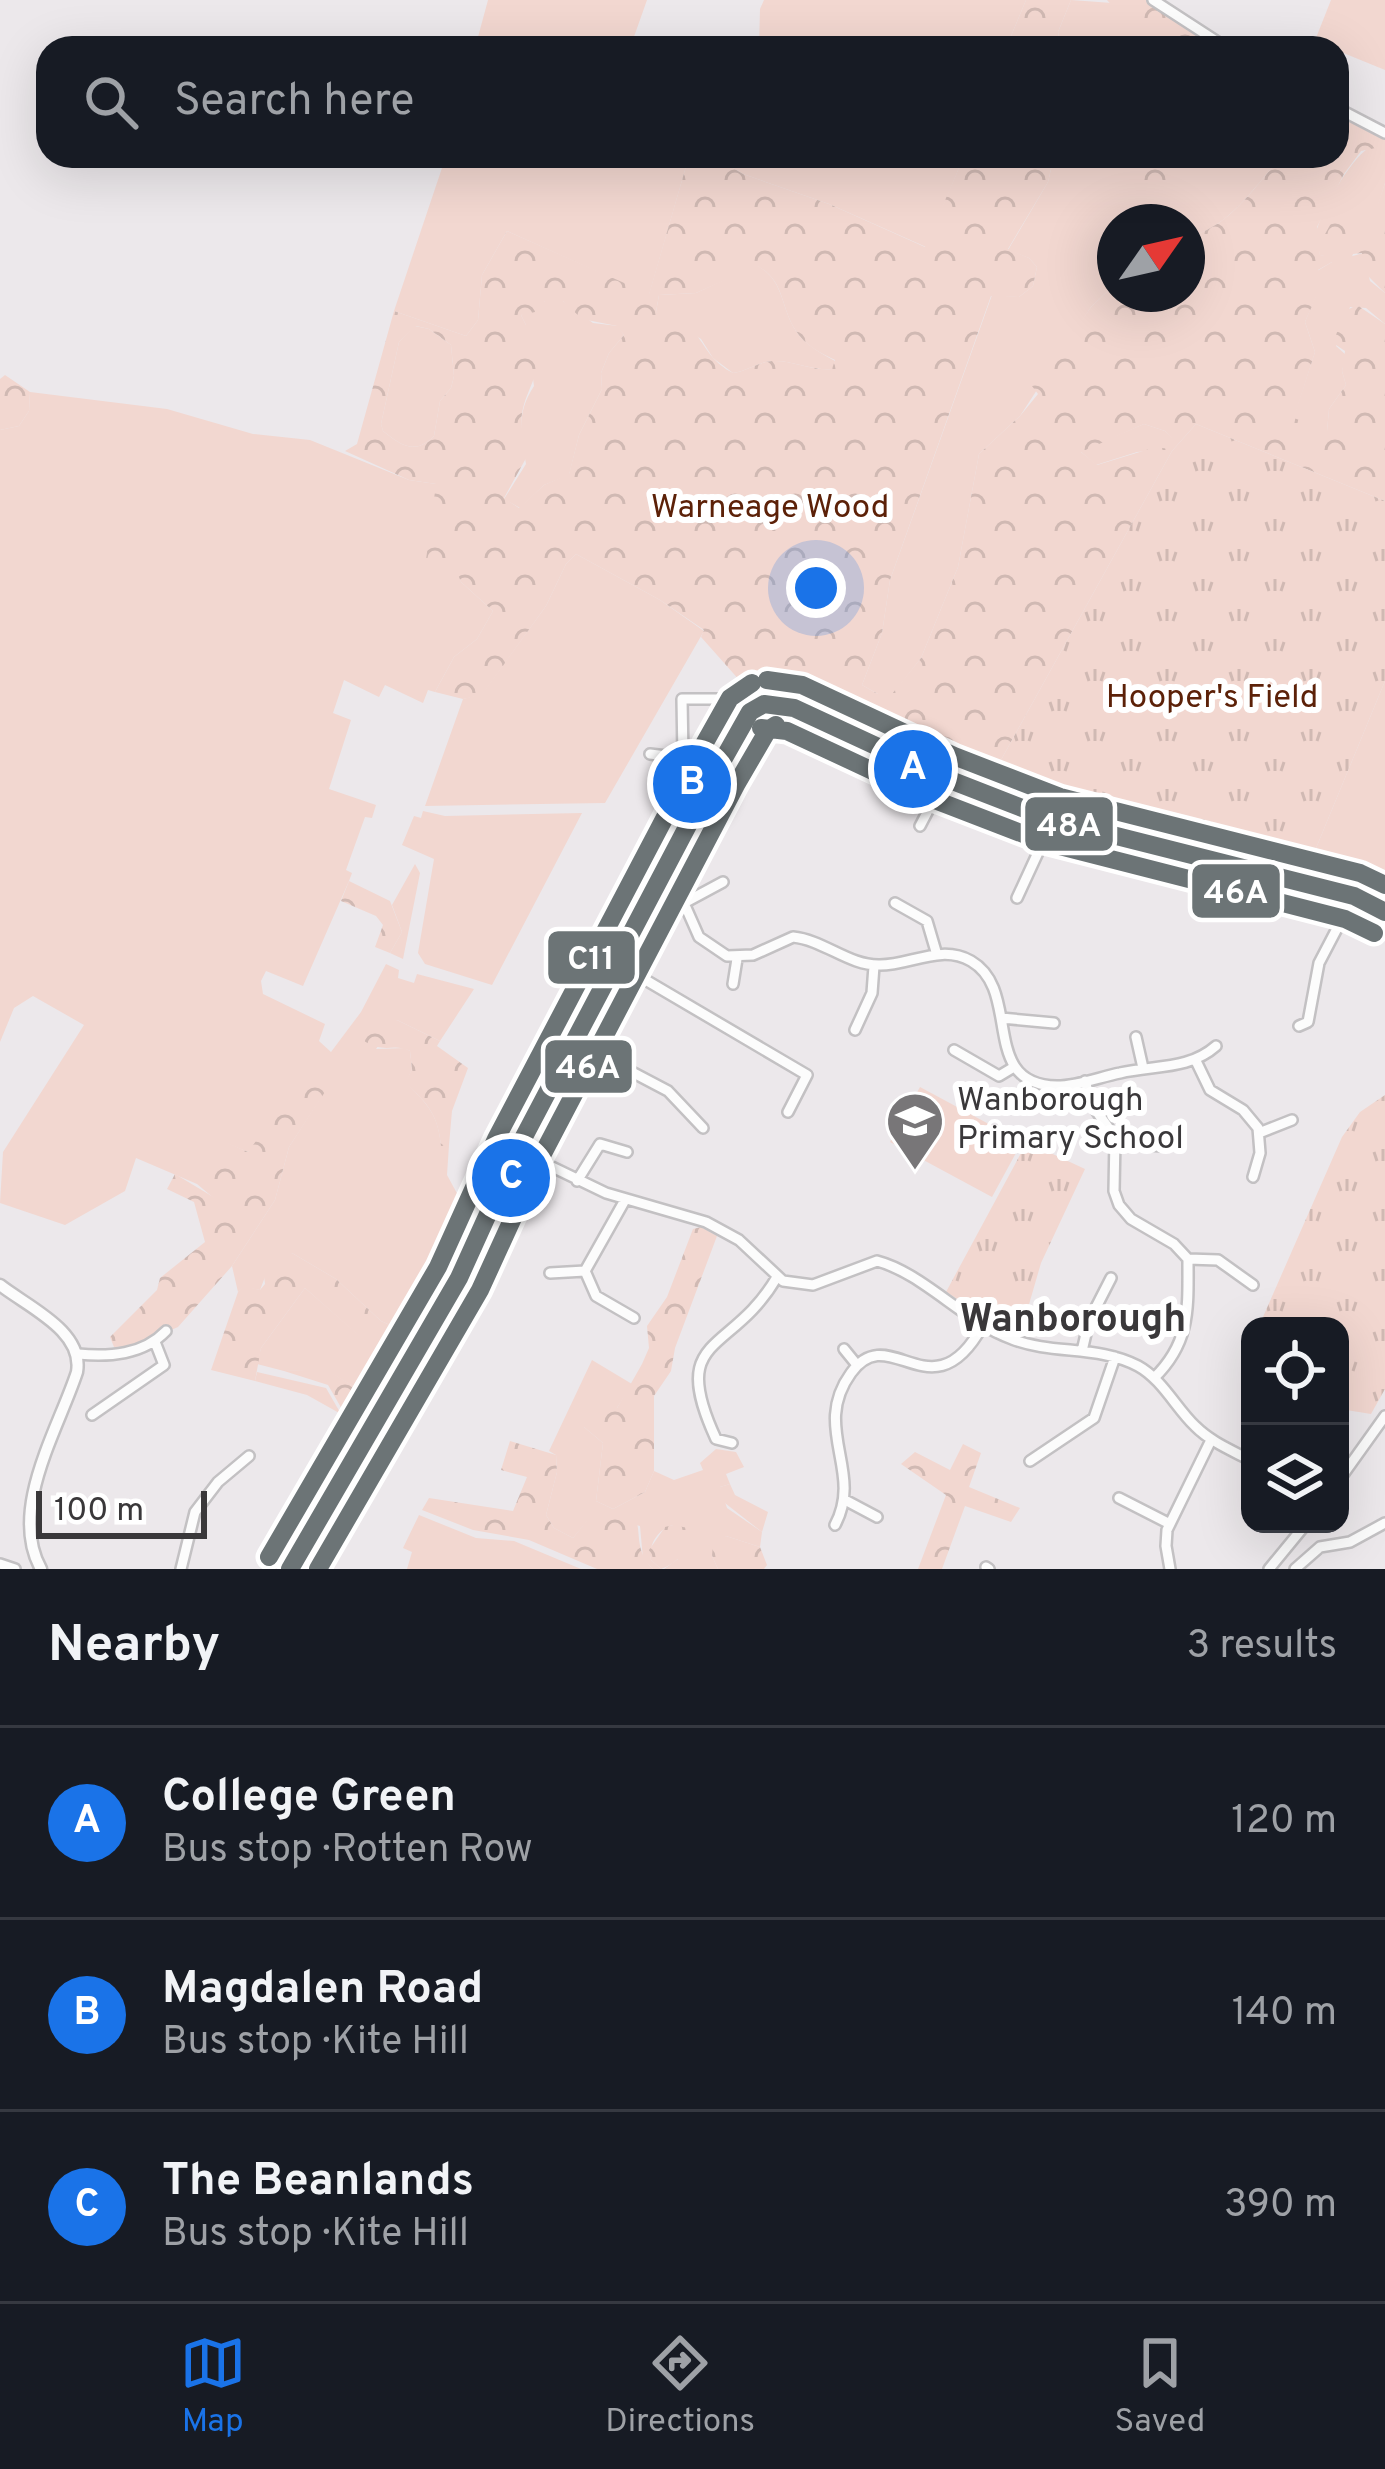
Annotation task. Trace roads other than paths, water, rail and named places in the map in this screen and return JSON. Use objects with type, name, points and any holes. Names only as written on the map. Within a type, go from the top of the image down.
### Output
[{"type":"street","points":[[1153,0],[1172,5],[1212,36]]},
{"type":"street","points":[[1349,114],[1385,133]]},
{"type":"street","points":[[683,758],[682,699],[735,699]]},
{"type":"street","points":[[290,1569],[459,1279],[517,1150],[750,712],[764,704],[794,708],[945,778],[1053,820],[1354,896],[1385,912]]},
{"type":"street","points":[[650,754],[683,758],[715,774]]},
{"type":"street","points":[[920,826],[945,778]]},
{"type":"street","points":[[1016,898],[1053,820]]},
{"type":"street","points":[[684,903],[723,882]]},
{"type":"street","points":[[1021,886],[1037,892]]},
{"type":"street","points":[[656,887],[684,903],[704,943],[737,959],[781,940],[799,938],[874,966],[937,955],[961,957],[982,969],[995,988],[1005,1047],[1015,1067],[1048,1085],[1196,1061],[1216,1046]]},
{"type":"street","points":[[1299,1026],[1308,1022],[1319,963],[1354,896]]},
{"type":"street","points":[[895,903],[927,921],[937,955]]},
{"type":"street","points":[[733,984],[737,959]]},
{"type":"street","points":[[615,962],[807,1075],[788,1112]]},
{"type":"street","points":[[855,1030],[872,993],[874,966]]},
{"type":"street","points":[[1001,1018],[1054,1023]]},
{"type":"street","points":[[1136,1037],[1143,1068]]},
{"type":"street","points":[[573,1041],[668,1091],[703,1128]]},
{"type":"street","points":[[954,1051],[999,1076],[1015,1067]]},
{"type":"street","points":[[1196,1061],[1210,1090],[1248,1114],[1259,1133],[1260,1153],[1253,1177]]},
{"type":"street","points":[[1084,1081],[1116,1143],[1114,1191],[1122,1210],[1174,1244],[1188,1259],[1186,1327],[1172,1360],[1154,1378]]},
{"type":"street","points":[[1259,1133],[1292,1120]]},
{"type":"street","points":[[1116,1143],[1163,1145]]},
{"type":"street","points":[[577,1181],[600,1144],[627,1152]]},
{"type":"street","points":[[517,1150],[625,1200],[706,1222],[742,1243],[776,1277],[791,1284],[813,1285],[863,1264],[884,1262],[983,1325],[1023,1343],[1115,1357],[1154,1378],[1211,1440],[1241,1455]]},
{"type":"street","points":[[585,1271],[625,1200]]},
{"type":"street","points":[[1188,1259],[1218,1260],[1252,1285]]},
{"type":"street","points":[[550,1273],[585,1271]]},
{"type":"street","points":[[585,1271],[596,1296],[634,1318]]},
{"type":"street","points":[[716,1439],[699,1400],[698,1365],[753,1313],[776,1277]]},
{"type":"street","points":[[1082,1351],[1089,1321],[1111,1278]]},
{"type":"street","points":[[1093,1284],[1105,1291]]},
{"type":"street","points":[[0,1285],[62,1331],[78,1354],[30,1514],[32,1552],[41,1569]]},
{"type":"street","points":[[835,1525],[845,1500],[832,1424],[837,1399],[854,1369],[888,1357],[926,1367],[945,1366],[963,1356],[983,1325]]},
{"type":"street","points":[[78,1354],[116,1355],[155,1342],[166,1330]]},
{"type":"street","points":[[92,1415],[164,1365],[155,1342]]},
{"type":"street","points":[[844,1349],[854,1369]]},
{"type":"street","points":[[1030,1461],[1097,1414],[1115,1357]]},
{"type":"street","points":[[1349,1466],[1385,1416]]},
{"type":"street","points":[[702,1449],[716,1439],[732,1443]]},
{"type":"street","points":[[1170,1569],[1166,1546],[1170,1524],[1211,1440]]},
{"type":"street","points":[[182,1569],[195,1513],[218,1482],[249,1456]]},
{"type":"street","points":[[1119,1498],[1170,1524]]},
{"type":"street","points":[[845,1500],[877,1516]]},
{"type":"street","points":[[1295,1569],[1320,1547],[1350,1542],[1385,1523]]},
{"type":"street","points":[[1269,1569],[1299,1533]]},
{"type":"street","points":[[0,1564],[15,1569]]},
{"type":"place","name":"College Green","points":[[913,769]]},
{"type":"place","name":"Magdalen Road","points":[[692,784]]},
{"type":"place","name":"Wanborough Primary School","points":[[915,1172]]},
{"type":"place","name":"The Beanlands","points":[[511,1178]]},
{"type":"district","name":"Wanborough","points":[[1073,1321]]},
{"type":"park label","name":"Warneage Wood","points":[[770,509]]},
{"type":"park label","name":"Hooper's Field","points":[[1212,699]]}]
